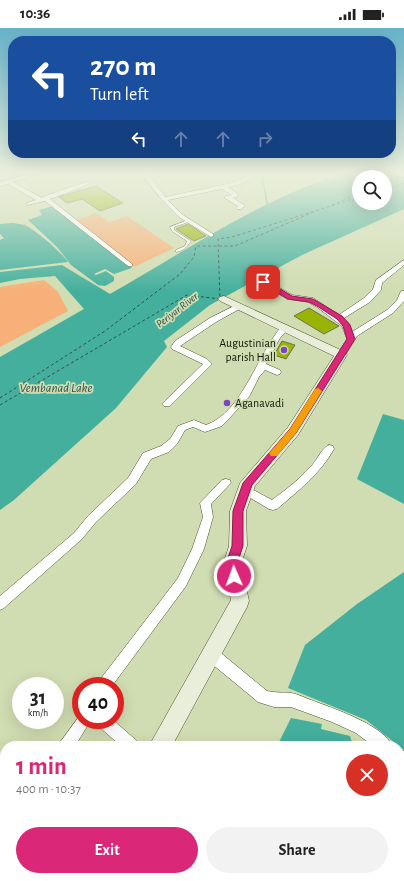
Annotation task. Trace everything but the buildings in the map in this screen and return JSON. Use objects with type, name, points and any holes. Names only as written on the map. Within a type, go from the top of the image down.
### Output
[{"type":"street","points":[[61,213],[130,265]]},
{"type":"street","points":[[178,213],[211,235]]},
{"type":"street","points":[[339,318],[367,300],[376,290],[379,282],[404,262]]},
{"type":"street","points":[[263,282],[290,297],[310,300],[339,318],[346,325],[351,339]]},
{"type":"street","points":[[163,741],[240,601],[232,564],[238,546],[238,511],[248,483],[293,431],[356,332],[394,310],[402,299],[404,293]]},
{"type":"street","points":[[224,299],[341,355]]},
{"type":"street","points":[[167,404],[208,364],[175,347],[178,342],[239,306]]},
{"type":"street","points":[[277,372],[261,365],[261,362],[285,328]]},
{"type":"street","points":[[0,604],[78,536],[97,514],[132,481],[147,456],[165,449],[174,441],[181,428],[194,423],[205,429],[219,424],[246,395],[255,376],[263,366]]},
{"type":"street","points":[[246,490],[273,506],[294,490],[311,473],[325,457],[329,449]]},
{"type":"street","points":[[111,677],[182,582],[198,550],[208,517],[205,503],[226,483]]},
{"type":"street","points":[[211,654],[263,697],[274,700],[291,700],[334,716],[361,728],[378,741]]},
{"type":"street","points":[[69,741],[78,729]]},
{"type":"street","points":[[112,729],[126,741]]},
{"type":"lane","points":[[177,251],[186,248],[189,241],[172,228],[189,221]]},
{"type":"shaded area","points":[[95,213],[110,222],[127,216],[174,248],[134,267],[75,221]]},
{"type":"shaded area","points":[[44,280],[58,292],[68,311],[0,347],[0,287]]},
{"type":"water","points":[[41,213],[62,213],[132,268],[114,274],[105,269],[94,274],[96,275],[106,271],[114,277],[114,281],[105,286],[98,285],[71,265],[57,247],[28,220],[42,215]]},
{"type":"water","name":"Vembanad Lake","points":[[251,213],[396,213],[302,255],[210,305],[164,341],[167,347],[116,408],[14,500],[0,510],[0,357],[84,309],[55,276],[20,279],[0,283],[0,272],[62,265],[110,294]]},
{"type":"water","points":[[13,223],[25,225],[36,232],[54,247],[68,262],[0,270],[0,240],[4,238],[0,234],[0,224]]},
{"type":"water","points":[[383,414],[404,420],[404,504],[357,479]]},
{"type":"water","points":[[404,572],[404,741],[393,741],[366,720],[288,688],[305,645],[357,604]]},
{"type":"water","points":[[291,718],[322,724],[321,729],[350,736],[352,741],[340,741],[280,741]]},
{"type":"ferry route","points":[[218,246],[218,239],[232,237],[309,213]]},
{"type":"ferry route","points":[[218,246],[235,246],[312,213]]},
{"type":"ferry route","points":[[0,398],[105,331],[180,274],[194,257],[196,246],[218,246]]},
{"type":"ferry route","points":[[0,405],[187,295],[220,299],[218,246]]},
{"type":"slow traffic","points":[[274,453],[293,431],[318,391]]},
{"type":"place","name":"Augustinian parish Hall","points":[[284,350]]},
{"type":"place","name":"Aganavadi","points":[[227,403]]},
{"type":"route","points":[[234,576],[232,564],[238,546],[238,511],[248,483],[293,431],[351,339],[346,325],[339,318],[320,305],[310,300],[290,297],[263,282]]},
{"type":"water label","name":"Periyar River","points":[[177,310]]}]
